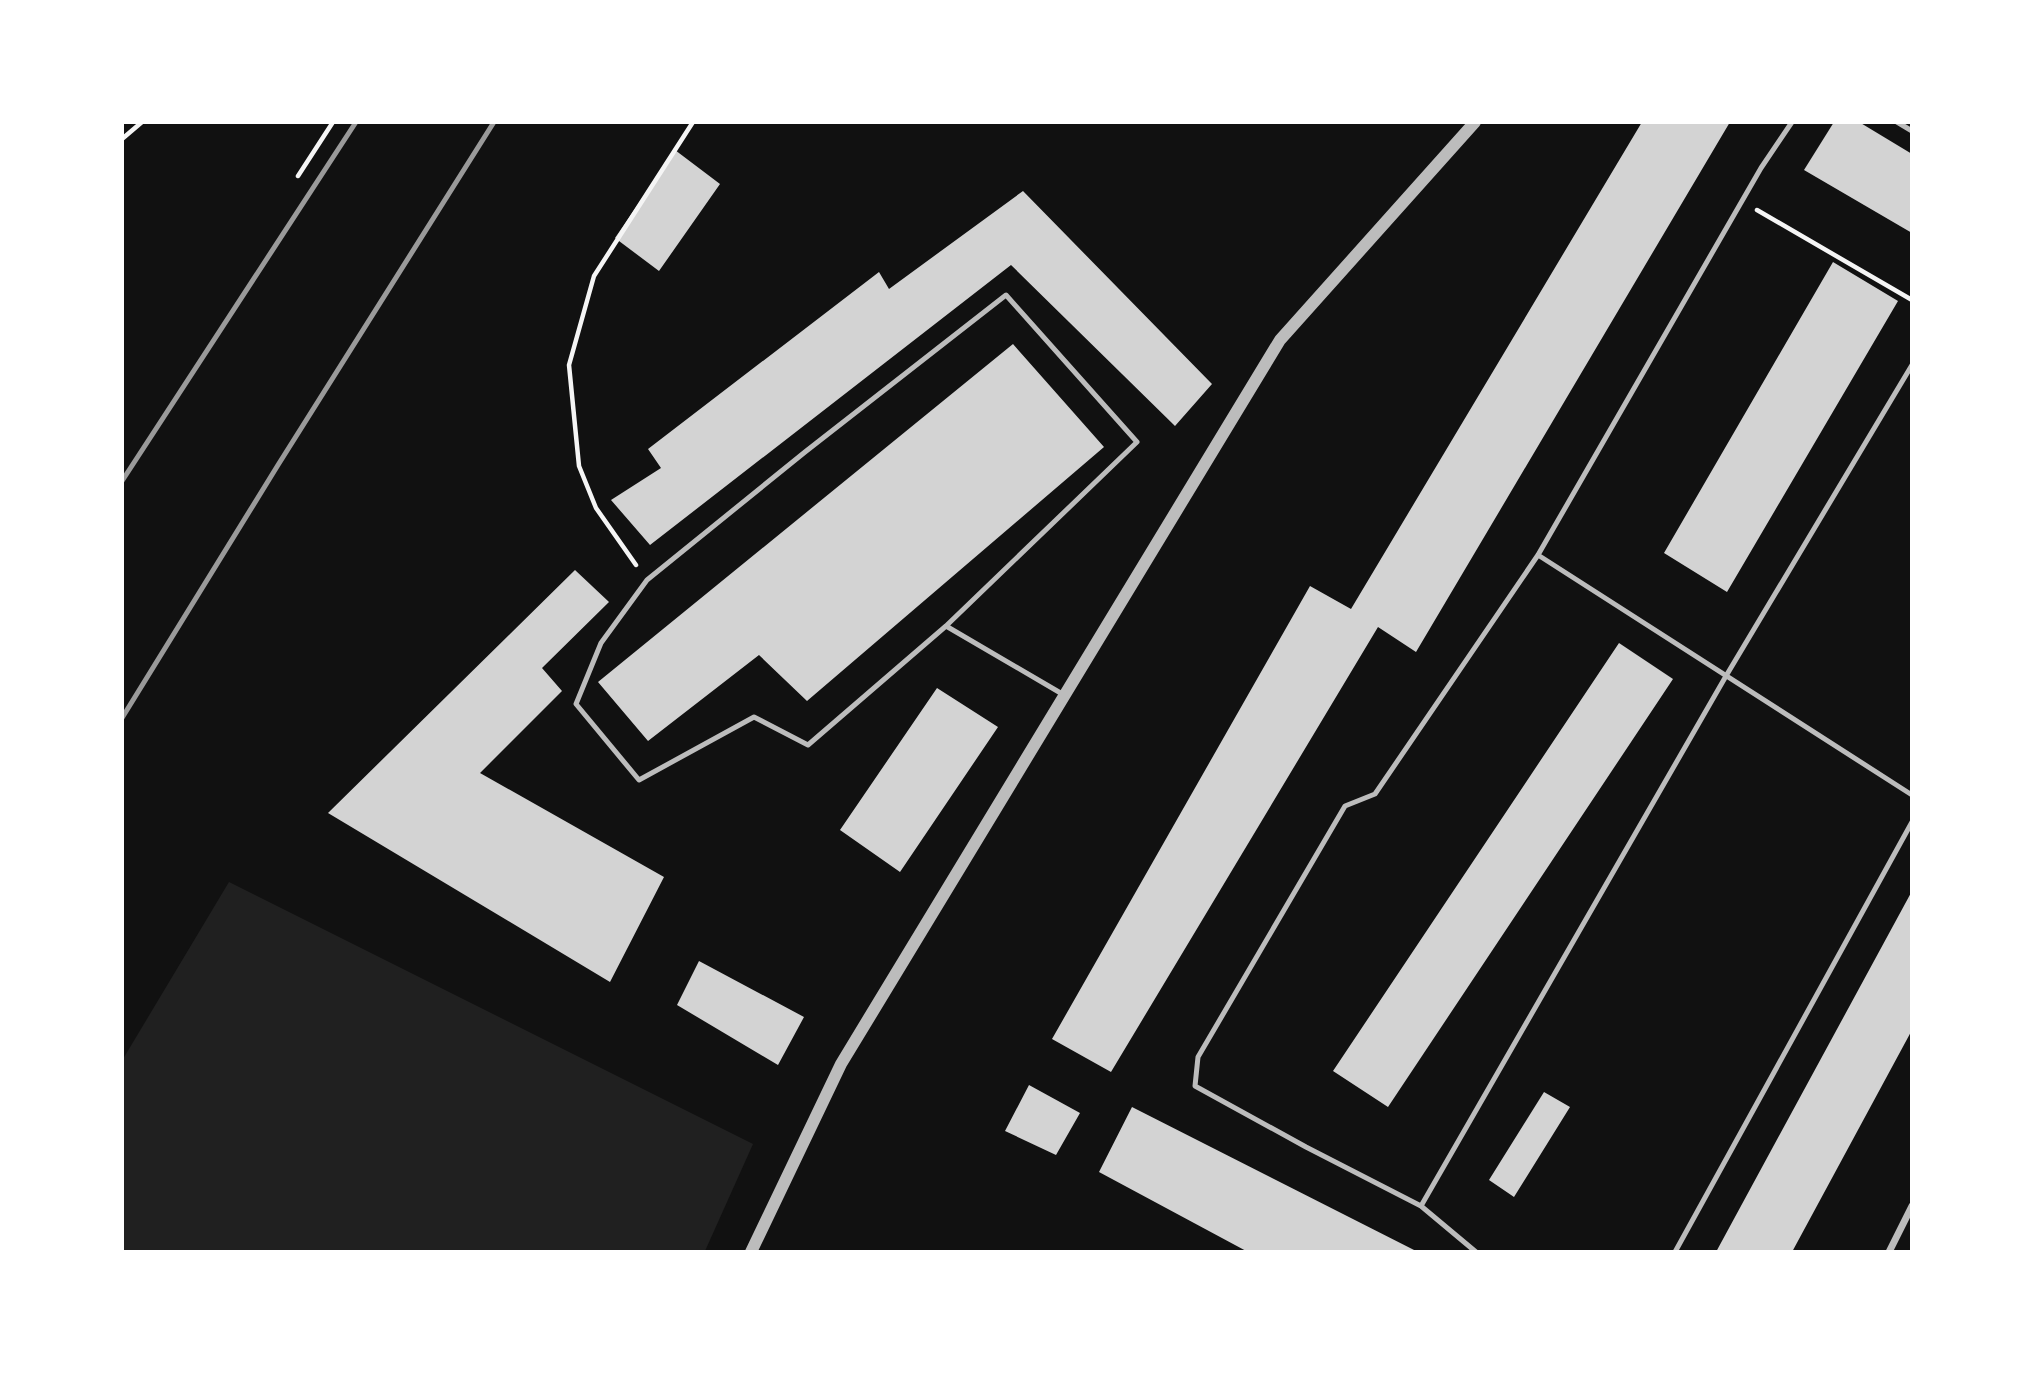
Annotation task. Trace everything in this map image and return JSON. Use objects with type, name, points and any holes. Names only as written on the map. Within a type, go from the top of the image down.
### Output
[{"type":"street","points":[[751,1251],[841,1064],[1280,340],[1475,122]]},
{"type":"street","points":[[1889,1251],[1912,1206]]},
{"type":"lane","points":[[1476,1251],[1421,1206],[1195,1087],[1198,1056],[1345,806],[1375,794],[1538,555],[1761,168],[1791,122]]},
{"type":"lane","points":[[1897,122],[1912,131]]},
{"type":"lane","points":[[1006,295],[1137,442],[946,626],[808,746],[754,718],[639,780],[576,704],[601,643],[647,580],[1006,295]]},
{"type":"lane","points":[[1421,1206],[1726,676],[1912,365]]},
{"type":"lane","points":[[1538,555],[1912,795]]},
{"type":"lane","points":[[946,626],[1065,695]]},
{"type":"lane","points":[[1675,1251],[1912,822]]},
{"type":"path","points":[[122,139],[142,122]]},
{"type":"path","points":[[298,176],[333,122]]},
{"type":"path","points":[[647,580],[596,508],[579,467],[569,365],[594,276],[694,122]]},
{"type":"path","points":[[1742,201],[1912,300]]},
{"type":"shaded area","points":[[229,882],[753,1144],[705,1251],[123,1251],[123,1059]]},
{"type":"building","points":[[1642,122],[1730,122],[1416,652],[1378,627],[1111,1072],[1052,1039],[1310,586],[1351,609]]},
{"type":"building","points":[[1834,122],[1859,122],[1912,154],[1912,233],[1804,170]]},
{"type":"building","points":[[675,150],[720,184],[659,271],[615,238]]},
{"type":"building","points":[[1023,191],[1212,384],[1175,426],[1011,265],[650,545],[611,500],[661,468],[648,449],[879,272],[889,289]]},
{"type":"building","points":[[1833,262],[1898,301],[1727,592],[1664,553]]},
{"type":"building","points":[[1013,344],[1104,447],[807,701],[759,655],[648,741],[598,682]]},
{"type":"building","points":[[575,570],[609,602],[542,668],[562,691],[480,773],[664,877],[610,982],[328,813]]},
{"type":"building","points":[[1619,643],[1673,679],[1388,1107],[1333,1071]]},
{"type":"building","points":[[937,688],[998,727],[900,872],[840,830]]},
{"type":"building","points":[[1912,891],[1912,1030],[1792,1252],[1716,1252]]},
{"type":"building","points":[[699,961],[804,1017],[778,1065],[677,1005]]},
{"type":"building","points":[[1029,1085],[1080,1113],[1056,1155],[1005,1131]]},
{"type":"building","points":[[1544,1092],[1570,1107],[1514,1197],[1489,1180]]},
{"type":"building","points":[[1132,1107],[1418,1252],[1248,1252],[1099,1172]]},
{"type":"railway","points":[[122,481],[356,122]]},
{"type":"railway","points":[[122,718],[494,122]]}]
